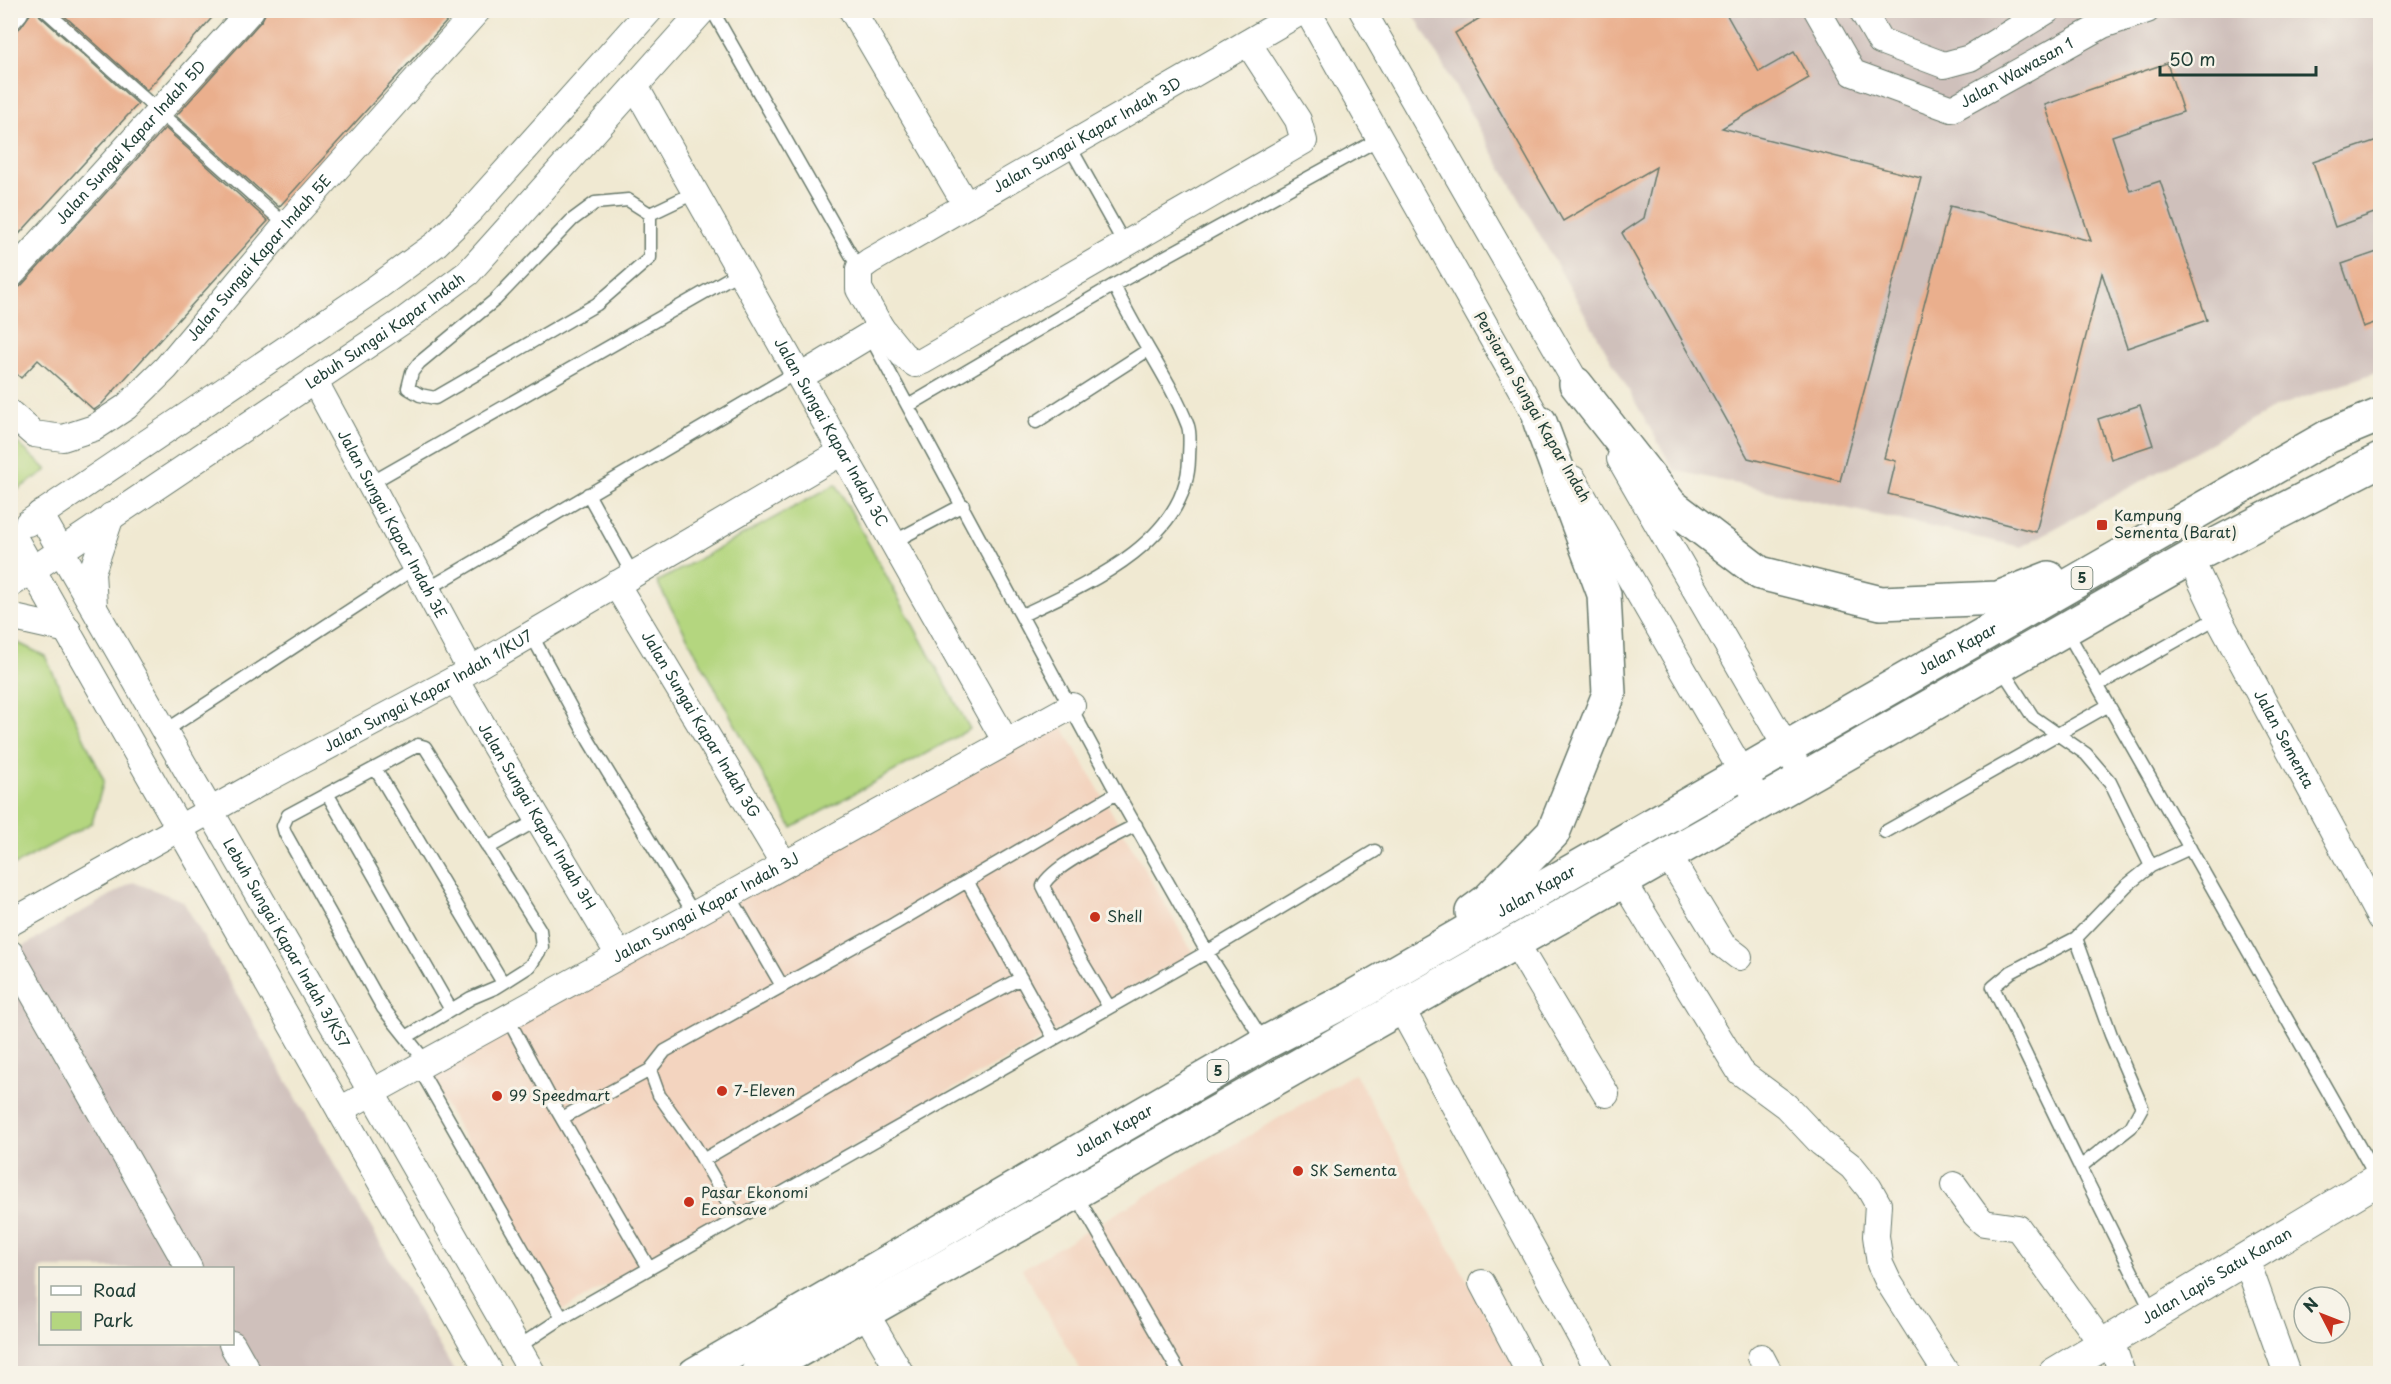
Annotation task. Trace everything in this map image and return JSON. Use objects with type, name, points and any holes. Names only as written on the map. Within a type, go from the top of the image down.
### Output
[{"type":"highway","points":[[1576,384],[1671,505],[1760,573],[1881,603],[1998,598],[2159,533]]},
{"type":"highway","name":"Jalan Kapar","points":[[695,1374],[1264,1043],[1349,999],[2329,436],[2380,415]]},
{"type":"highway","points":[[1349,999],[1487,901],[1553,833],[1609,694],[1604,594],[1540,422]]},
{"type":"highway","name":"5","points":[[758,1374],[2065,628],[2190,558],[2380,460]]},
{"type":"street","points":[[10,17],[16,10]]},
{"type":"street","name":"Jalan Sungai Kapar Indah 5D","points":[[10,276],[250,10]]},
{"type":"street","name":"Jalan Sungai Kapar Indah 5E","points":[[10,413],[33,434],[63,438],[94,428],[126,407],[166,368],[286,225],[478,10]]},
{"type":"street","points":[[490,1374],[178,829],[34,570],[11,534],[376,288],[436,244],[470,211],[650,10]]},
{"type":"street","name":"Lebuh Sungai Kapar Indah","points":[[10,585],[315,380],[468,273],[703,10]]},
{"type":"street","points":[[852,10],[966,205]]},
{"type":"street","name":"Jalan Sungai Kapar Indah 3D","points":[[864,265],[1306,10]]},
{"type":"street","name":"Persiaran Sungai Kapar Indah","points":[[1306,10],[1760,803]]},
{"type":"street","points":[[1362,10],[1804,778]]},
{"type":"street","name":"Jalan Wawasan 1","points":[[1817,10],[1853,73],[1952,109],[2103,25],[2147,10]]},
{"type":"street","points":[[1862,10],[1880,41],[1944,65],[1970,58],[2048,10]]},
{"type":"street","points":[[864,265],[859,289],[876,332],[915,364],[1304,141],[1298,120],[1248,43]]},
{"type":"street","name":"Jalan Sungai Kapar Indah 3C","points":[[635,86],[1006,742]]},
{"type":"street","points":[[799,374],[876,332]]},
{"type":"street","name":"Jalan Sungai Kapar Indah 3E","points":[[315,380],[422,578],[463,674]]},
{"type":"street","name":"Jalan Sungai Kapar Indah 1/KU7","points":[[10,923],[463,674],[842,452]]},
{"type":"street","name":"Lebuh Sungai Kapar Indah 3/KS7","points":[[40,514],[533,1374]]},
{"type":"street","points":[[94,609],[92,572],[111,516]]},
{"type":"street","name":"Jalan Sementa","points":[[2190,558],[2218,617],[2380,918]]},
{"type":"street","name":"Jalan Sungai Kapar Indah 3G","points":[[624,580],[784,864]]},
{"type":"street","points":[[10,617],[68,630]]},
{"type":"street","name":"Jalan Sungai Kapar Indah 3H","points":[[463,674],[539,819],[620,955]]},
{"type":"street","name":"Jalan Sungai Kapar Indah 3J","points":[[340,1110],[1072,706]]},
{"type":"street","points":[[1668,855],[1722,944],[1739,957]]},
{"type":"street","points":[[1623,881],[1740,1072],[1786,1106],[1821,1143],[1852,1167],[1869,1188],[1878,1204],[1876,1236],[1884,1272],[1947,1374]]},
{"type":"street","points":[[1515,942],[1606,1094]]},
{"type":"street","points":[[10,953],[188,1267]]},
{"type":"street","points":[[1401,1008],[1601,1374]]},
{"type":"street","name":"Jalan Lapis Satu Kanan","points":[[2054,1374],[2379,1178]]},
{"type":"street","points":[[1954,1185],[1984,1223],[2018,1228],[2107,1343],[2122,1374]]},
{"type":"street","points":[[2246,1259],[2287,1374]]},
{"type":"street","points":[[1482,1283],[1530,1374]]},
{"type":"street","points":[[865,1312],[901,1374]]},
{"type":"street","points":[[233,1345],[249,1374]]},
{"type":"lane","points":[[45,10],[160,110],[286,225]]},
{"type":"lane","points":[[712,10],[864,265]]},
{"type":"lane","points":[[908,406],[1114,285],[1379,139]]},
{"type":"lane","points":[[1070,147],[1125,244]]},
{"type":"lane","points":[[650,214],[696,192]]},
{"type":"lane","points":[[628,200],[650,214],[650,258],[597,304],[435,398],[420,396],[408,388],[412,372],[419,363],[495,300],[572,220],[596,203],[628,200]]},
{"type":"lane","points":[[371,483],[740,272]]},
{"type":"lane","points":[[1022,615],[1083,587],[1140,550],[1168,516],[1189,478],[1189,428],[1114,285]]},
{"type":"lane","points":[[876,332],[908,406],[1117,793],[1207,952],[1264,1043]]},
{"type":"lane","points":[[1036,422],[1148,350]]},
{"type":"lane","points":[[165,731],[422,578],[588,494],[799,374]]},
{"type":"lane","points":[[588,494],[624,580]]},
{"type":"lane","points":[[893,542],[963,505]]},
{"type":"lane","points":[[2098,685],[2218,617]]},
{"type":"lane","points":[[2065,628],[2379,1178]]},
{"type":"lane","points":[[531,634],[589,741],[694,914]]},
{"type":"lane","points":[[2000,666],[2024,707],[2033,717],[2086,754],[2110,782],[2151,866]]},
{"type":"lane","points":[[1885,832],[2109,705]]},
{"type":"lane","points":[[408,1036],[530,966],[542,947],[540,930],[425,747],[418,745],[288,815],[283,826],[383,1008],[396,1026],[408,1036],[562,1318]]},
{"type":"lane","points":[[375,768],[503,983]]},
{"type":"lane","points":[[562,1118],[650,1070],[664,1051],[967,881],[1117,793]]},
{"type":"lane","points":[[328,795],[451,1010]]},
{"type":"lane","points":[[488,848],[539,819]]},
{"type":"lane","points":[[1108,1007],[1070,941],[1043,886],[1046,878],[1079,856],[1136,825]]},
{"type":"lane","points":[[2154,1315],[1993,987],[2011,972],[2076,938],[2126,886],[2151,866],[2190,848]]},
{"type":"lane","points":[[518,1347],[562,1318],[1207,952],[1375,851]]},
{"type":"lane","points":[[967,881],[1054,1038]]},
{"type":"lane","points":[[729,894],[782,986]]},
{"type":"lane","points":[[2076,938],[2111,1035],[2142,1107],[2131,1127],[2080,1167]]},
{"type":"lane","points":[[703,1160],[937,1023],[1021,978]]},
{"type":"lane","points":[[507,1017],[562,1118],[650,1268]]},
{"type":"lane","points":[[650,1070],[659,1095],[703,1160],[737,1218]]},
{"type":"lane","points":[[1075,1193],[1179,1374]]},
{"type":"shaded area","points":[[1412,11],[2380,11],[2380,371],[2276,407],[2021,547],[1674,470]]},
{"type":"shaded area","points":[[1061,724],[1193,953],[563,1310],[426,1071]]},
{"type":"shaded area","points":[[133,882],[183,901],[455,1373],[11,1373],[10,954]]},
{"type":"shaded area","name":"SK Sementa","points":[[1355,1073],[1517,1373],[1082,1373],[1022,1269]]},
{"type":"green space","points":[[11,437],[47,470],[11,494]]},
{"type":"green space","points":[[836,484],[970,729],[792,828],[657,582]]},
{"type":"green space","points":[[10,639],[45,656],[104,780],[92,823],[11,867]]},
{"type":"building","points":[[33,10],[37,10],[40,16],[138,104],[10,244],[10,36],[21,27]]},
{"type":"building","points":[[58,10],[219,10],[147,90]]},
{"type":"building","points":[[267,10],[457,10],[279,207],[176,116],[262,20]]},
{"type":"building","points":[[1493,10],[1724,10],[1759,72],[1794,52],[1809,78],[1722,128],[1921,178],[1840,481],[1748,458],[1622,233],[1644,218],[1656,167],[1563,221],[1455,33]]},
{"type":"building","points":[[2167,63],[2183,112],[2112,136],[2130,191],[2160,181],[2207,320],[2127,348],[2102,273],[2036,532],[1888,494],[1896,461],[1884,458],[1950,206],[2091,241],[2045,105]]},
{"type":"building","points":[[165,128],[268,221],[94,410],[38,360],[21,378],[10,368],[10,294],[21,286]]},
{"type":"building","points":[[2380,139],[2380,211],[2335,227],[2313,162]]},
{"type":"building","points":[[2380,251],[2380,321],[2363,327],[2342,264]]},
{"type":"building","points":[[2140,405],[2153,445],[2111,459],[2098,419]]},
{"type":"place","name":"Kampung Sementa (Barat)","points":[[2102,525]]},
{"type":"place","name":"Shell","points":[[1095,917]]},
{"type":"place","name":"7-Eleven","points":[[722,1091]]},
{"type":"place","name":"99 Speedmart","points":[[497,1096]]},
{"type":"place","name":"SK Sementa","points":[[1298,1171]]},
{"type":"place","name":"Pasar Ekonomi Econsave","points":[[689,1202]]}]
